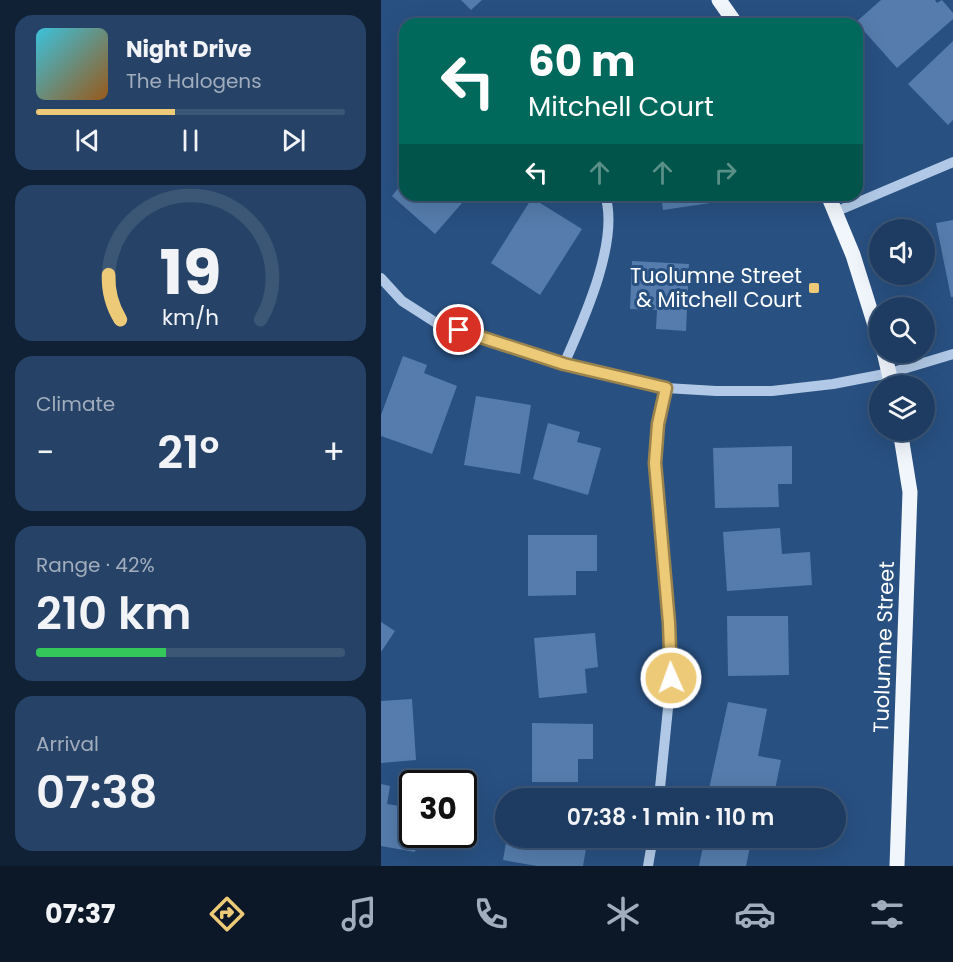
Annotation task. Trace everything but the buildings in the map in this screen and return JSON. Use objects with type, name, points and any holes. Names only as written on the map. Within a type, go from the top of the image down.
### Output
[{"type":"main road","points":[[719,0],[732,18]]},
{"type":"main road","points":[[830,201],[853,255],[869,306]]},
{"type":"main road","name":"Tuolumne Street","points":[[897,866],[910,492],[902,441]]},
{"type":"street","points":[[863,200],[953,162]]},
{"type":"street","points":[[564,364],[596,283],[606,247],[610,221],[607,201]]},
{"type":"street","points":[[835,212],[861,201]]},
{"type":"street","points":[[381,278],[402,301],[438,324],[564,364],[666,388],[715,391],[772,390],[869,381]]},
{"type":"street","points":[[901,375],[953,354]]},
{"type":"street","points":[[660,788],[671,678],[669,623],[655,463],[658,424],[666,388]]},
{"type":"street","points":[[648,866],[651,848]]},
{"type":"place","name":"Tuolumne Street & Mitchell Court","points":[[814,288]]},
{"type":"route","points":[[459,330],[564,364],[666,388],[658,424],[655,463],[669,623],[671,678]]}]
